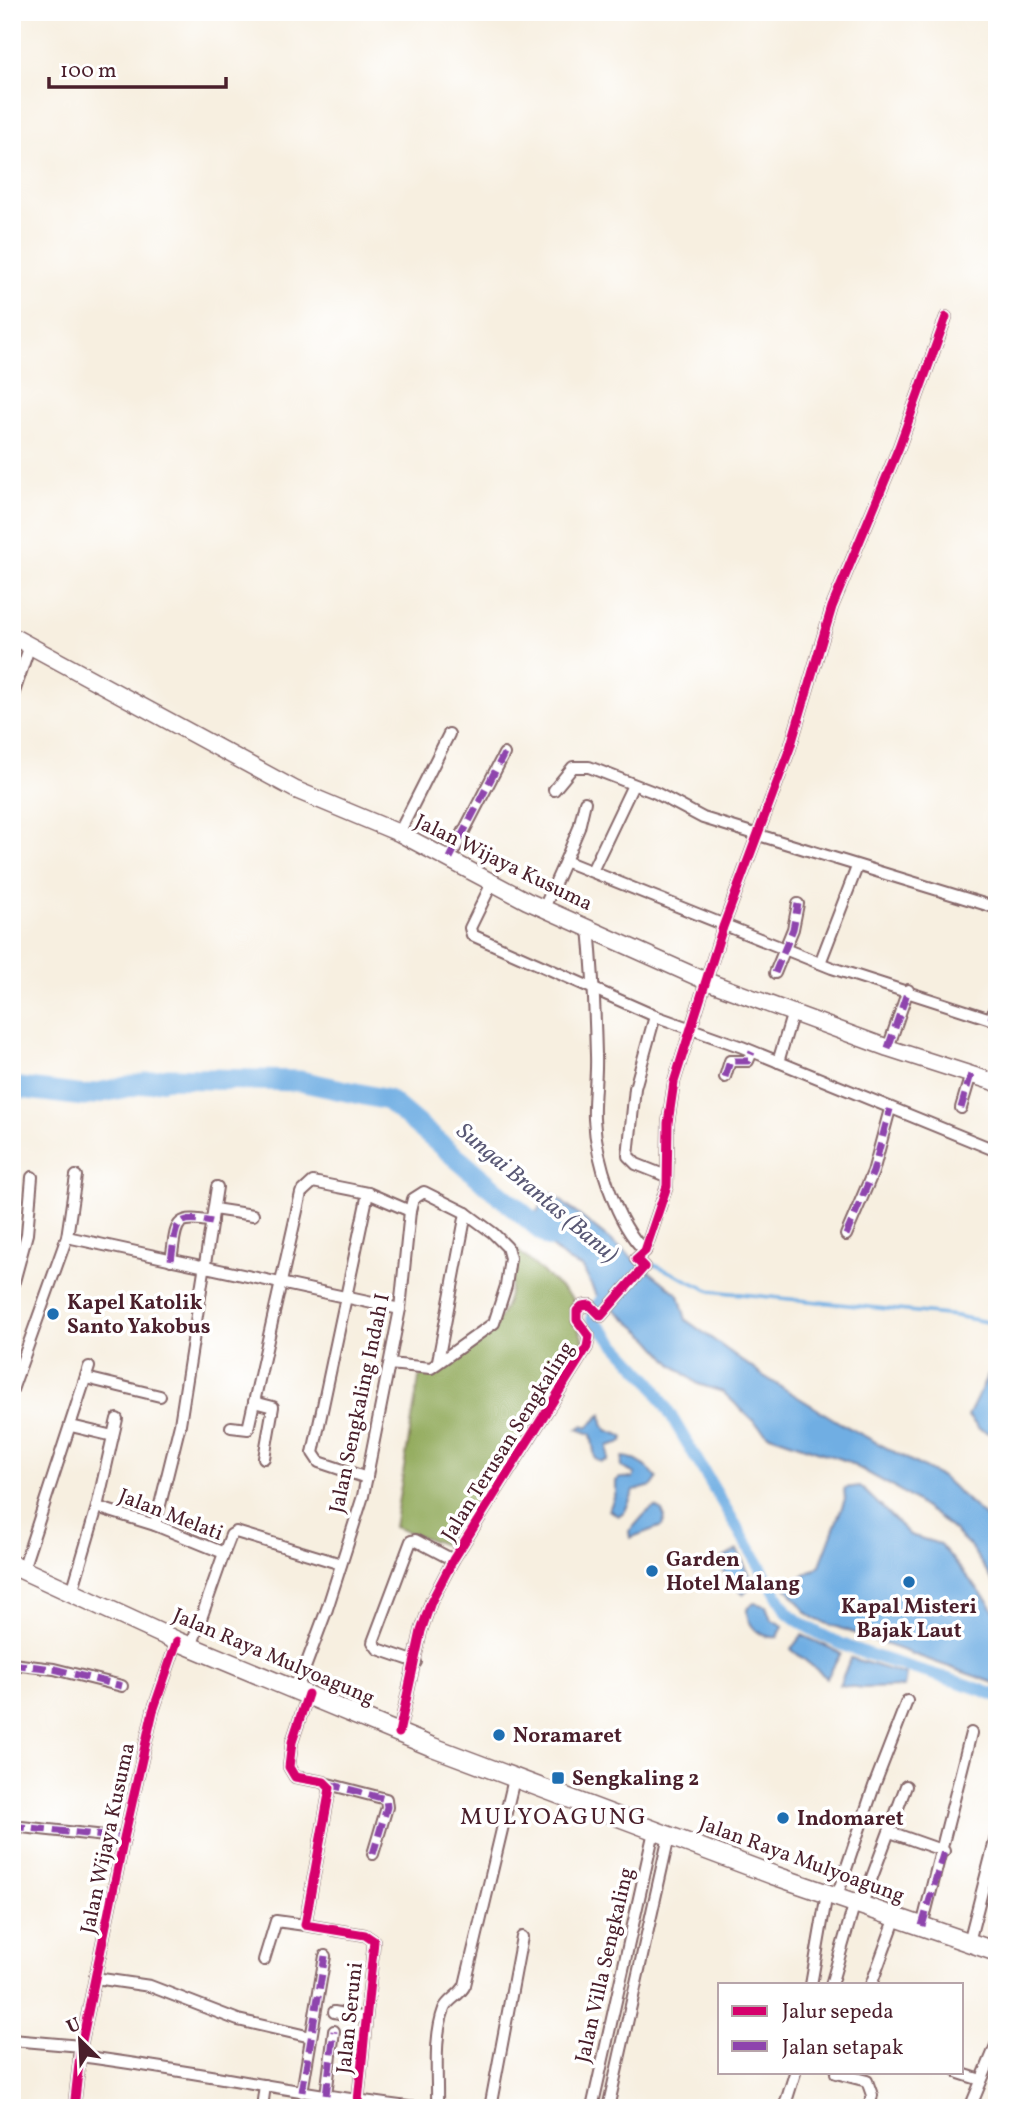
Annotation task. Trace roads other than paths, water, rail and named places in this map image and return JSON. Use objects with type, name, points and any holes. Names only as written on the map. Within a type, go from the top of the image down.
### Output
[{"type":"main road","name":"Jalan Wijaya Kusuma","points":[[12,636],[296,790],[399,833],[544,908],[706,981],[888,1048],[997,1083]]},
{"type":"main road","name":"Jalan Raya Mulyoagung","points":[[18,1567],[184,1644],[514,1779],[895,1917],[996,1949]]},
{"type":"street","name":"Jalan Terusan Sengkaling","points":[[399,1733],[425,1616],[453,1560],[587,1347],[588,1331],[576,1316],[582,1306],[598,1310],[642,1260],[667,1186],[668,1123],[674,1083],[690,1028],[723,927],[790,748],[832,607],[899,447],[946,317]]},
{"type":"street","points":[[12,698],[30,645]]},
{"type":"street","points":[[399,833],[449,734]]},
{"type":"street","points":[[450,859],[504,754]]},
{"type":"street","points":[[554,790],[569,769],[582,765],[656,793],[703,818],[997,908]]},
{"type":"street","points":[[592,871],[633,785]]},
{"type":"street","points":[[544,908],[579,828],[585,802]]},
{"type":"street","points":[[565,861],[723,927],[820,963],[994,1020],[997,1001]]},
{"type":"street","points":[[820,963],[857,867]]},
{"type":"street","points":[[492,883],[470,928],[472,936],[655,1016],[778,1062],[997,1151]]},
{"type":"street","points":[[775,973],[785,950],[798,904]]},
{"type":"street","points":[[589,927],[595,991],[594,1118],[597,1143],[623,1225],[642,1260]]},
{"type":"street","points":[[888,1048],[908,990]]},
{"type":"street","points":[[778,1062],[793,1012]]},
{"type":"street","points":[[655,1016],[635,1088],[628,1156],[636,1164],[666,1176]]},
{"type":"street","points":[[725,1077],[730,1061],[748,1061],[752,1052]]},
{"type":"street","points":[[961,1108],[971,1074]]},
{"type":"street","points":[[846,1235],[873,1172],[890,1109]]},
{"type":"street","points":[[12,1390],[67,1237],[76,1176]]},
{"type":"street","points":[[12,1289],[27,1234],[32,1177]]},
{"type":"street","points":[[231,1427],[247,1430],[301,1193],[313,1182],[412,1205],[424,1192],[466,1213],[493,1233],[509,1251],[506,1286],[494,1323],[422,1369],[389,1364]]},
{"type":"street","points":[[155,1525],[180,1424],[217,1187]]},
{"type":"street","points":[[367,1478],[319,1462],[313,1453],[368,1193]]},
{"type":"street","name":"Jalan Sengkaling Indah I","points":[[302,1692],[367,1478],[400,1309],[412,1205]]},
{"type":"street","points":[[214,1209],[253,1215]]},
{"type":"street","points":[[438,1361],[466,1213]]},
{"type":"street","points":[[171,1260],[177,1226],[182,1219],[212,1222]]},
{"type":"street","points":[[67,1237],[280,1286],[400,1309]]},
{"type":"street","points":[[18,1567],[71,1426],[88,1372],[160,1396]]},
{"type":"street","points":[[254,1402],[273,1407],[264,1458]]},
{"type":"street","points":[[97,1507],[117,1419]]},
{"type":"street","points":[[71,1426],[113,1436]]},
{"type":"street","name":"Jalan Melati","points":[[72,1592],[97,1507],[155,1525],[224,1553],[184,1644]]},
{"type":"street","points":[[224,1553],[231,1535],[236,1532],[341,1564]]},
{"type":"street","points":[[416,1662],[378,1649],[373,1642],[411,1541],[415,1540],[453,1560]]},
{"type":"street","name":"Jalan Wijaya Kusuma","points":[[74,2108],[80,2051],[124,1838],[159,1687],[184,1644]]},
{"type":"street","points":[[12,1664],[54,1669],[122,1686]]},
{"type":"street","points":[[302,1692],[289,1767],[295,1777],[386,1799],[387,1807],[373,1854]]},
{"type":"street","points":[[811,1983],[832,1894],[907,1700]]},
{"type":"street","points":[[922,1926],[944,1850],[971,1733]]},
{"type":"street","points":[[437,2108],[439,2034],[444,2008],[465,1986],[514,1779]]},
{"type":"street","points":[[264,1960],[276,1921],[305,1925],[330,1794],[328,1784]]},
{"type":"street","points":[[832,1983],[859,1903],[890,1832],[906,1786]]},
{"type":"street","points":[[12,1826],[124,1838]]},
{"type":"street","points":[[890,1832],[944,1850]]},
{"type":"street","name":"Jalan Villa Sengkaling","points":[[592,2108],[623,1975],[661,1833]]},
{"type":"street","name":"Jalan Villa Sengkaling","points":[[608,2108],[637,1979],[661,1833]]},
{"type":"street","points":[[969,1942],[997,1833]]},
{"type":"street","points":[[872,1983],[895,1917]]},
{"type":"street","name":"Jalan Seruni","points":[[305,1925],[372,1937],[375,1947],[358,2101]]},
{"type":"street","points":[[490,2108],[522,1937]]},
{"type":"street","points":[[302,2092],[325,1956]]},
{"type":"street","points":[[623,1975],[637,1979]]},
{"type":"street","points":[[95,1978],[150,1986],[238,2020],[311,2037]]},
{"type":"street","points":[[334,2012],[366,2018]]},
{"type":"street","points":[[326,2095],[334,2031]]},
{"type":"street","name":"Jalan Seruni","points":[[12,2040],[302,2092],[418,2108]]},
{"type":"street","points":[[970,2108],[997,2043]]},
{"type":"street","points":[[784,2108],[795,2074]]},
{"type":"street","points":[[839,2074],[867,2081],[872,2095],[869,2108]]},
{"type":"street","points":[[962,2074],[981,2080]]},
{"type":"street","points":[[262,2108],[265,2085]]},
{"type":"water","points":[[551,1193],[679,1295],[686,1320],[762,1375],[840,1423],[943,1478],[997,1528],[997,1587],[969,1545],[941,1519],[899,1490],[846,1461],[767,1434],[723,1392],[698,1384],[672,1364],[650,1339],[595,1293],[583,1268],[568,1261],[526,1226]]},
{"type":"water","points":[[997,1357],[995,1435],[979,1429],[968,1416]]},
{"type":"water","points":[[602,1414],[606,1430],[624,1438],[622,1442],[608,1446],[608,1460],[601,1462],[595,1458],[591,1434],[577,1429],[583,1425],[588,1427]]},
{"type":"water","points":[[623,1457],[642,1464],[657,1479],[652,1486],[634,1491],[625,1511],[618,1516],[609,1510],[616,1493],[616,1481],[620,1478],[633,1478],[635,1474],[621,1467]]},
{"type":"water","points":[[860,1486],[910,1535],[940,1544],[990,1604],[997,1615],[997,1684],[817,1620],[806,1612],[786,1587],[820,1565],[845,1499],[844,1488]]},
{"type":"water","points":[[655,1507],[662,1511],[665,1518],[662,1526],[630,1538],[629,1531]]},
{"type":"water","points":[[737,1550],[755,1585],[743,1594],[728,1579],[718,1561]]},
{"type":"water","points":[[754,1603],[766,1606],[771,1619],[783,1626],[778,1637],[761,1634],[752,1626],[747,1609]]},
{"type":"water","points":[[802,1635],[841,1653],[827,1678],[791,1649]]},
{"type":"water","points":[[851,1658],[906,1675],[904,1687],[862,1688],[839,1685]]},
{"type":"waterway","name":"Sungai Brantas (Banu)","points":[[12,1087],[84,1096],[168,1078],[300,1081],[388,1100],[550,1237]]},
{"type":"waterway","points":[[644,1260],[711,1291],[956,1316],[997,1324]]},
{"type":"waterway","points":[[611,1287],[592,1312],[592,1319],[651,1382],[787,1612],[808,1627],[859,1651],[997,1696]]},
{"type":"place","name":"Kapel Katolik Santo Yakobus","points":[[53,1314]]},
{"type":"place","name":"Garden Hotel Malang","points":[[652,1571]]},
{"type":"place","name":"Kapal Misteri Bajak Laut","points":[[909,1582]]},
{"type":"place","name":"Noramaret","points":[[499,1735]]},
{"type":"place","name":"Sengkaling 2","points":[[558,1778]]},
{"type":"place","name":"Indomaret","points":[[783,1818]]},
{"type":"district","name":"MULYOAGUNG","points":[[554,1816]]}]
